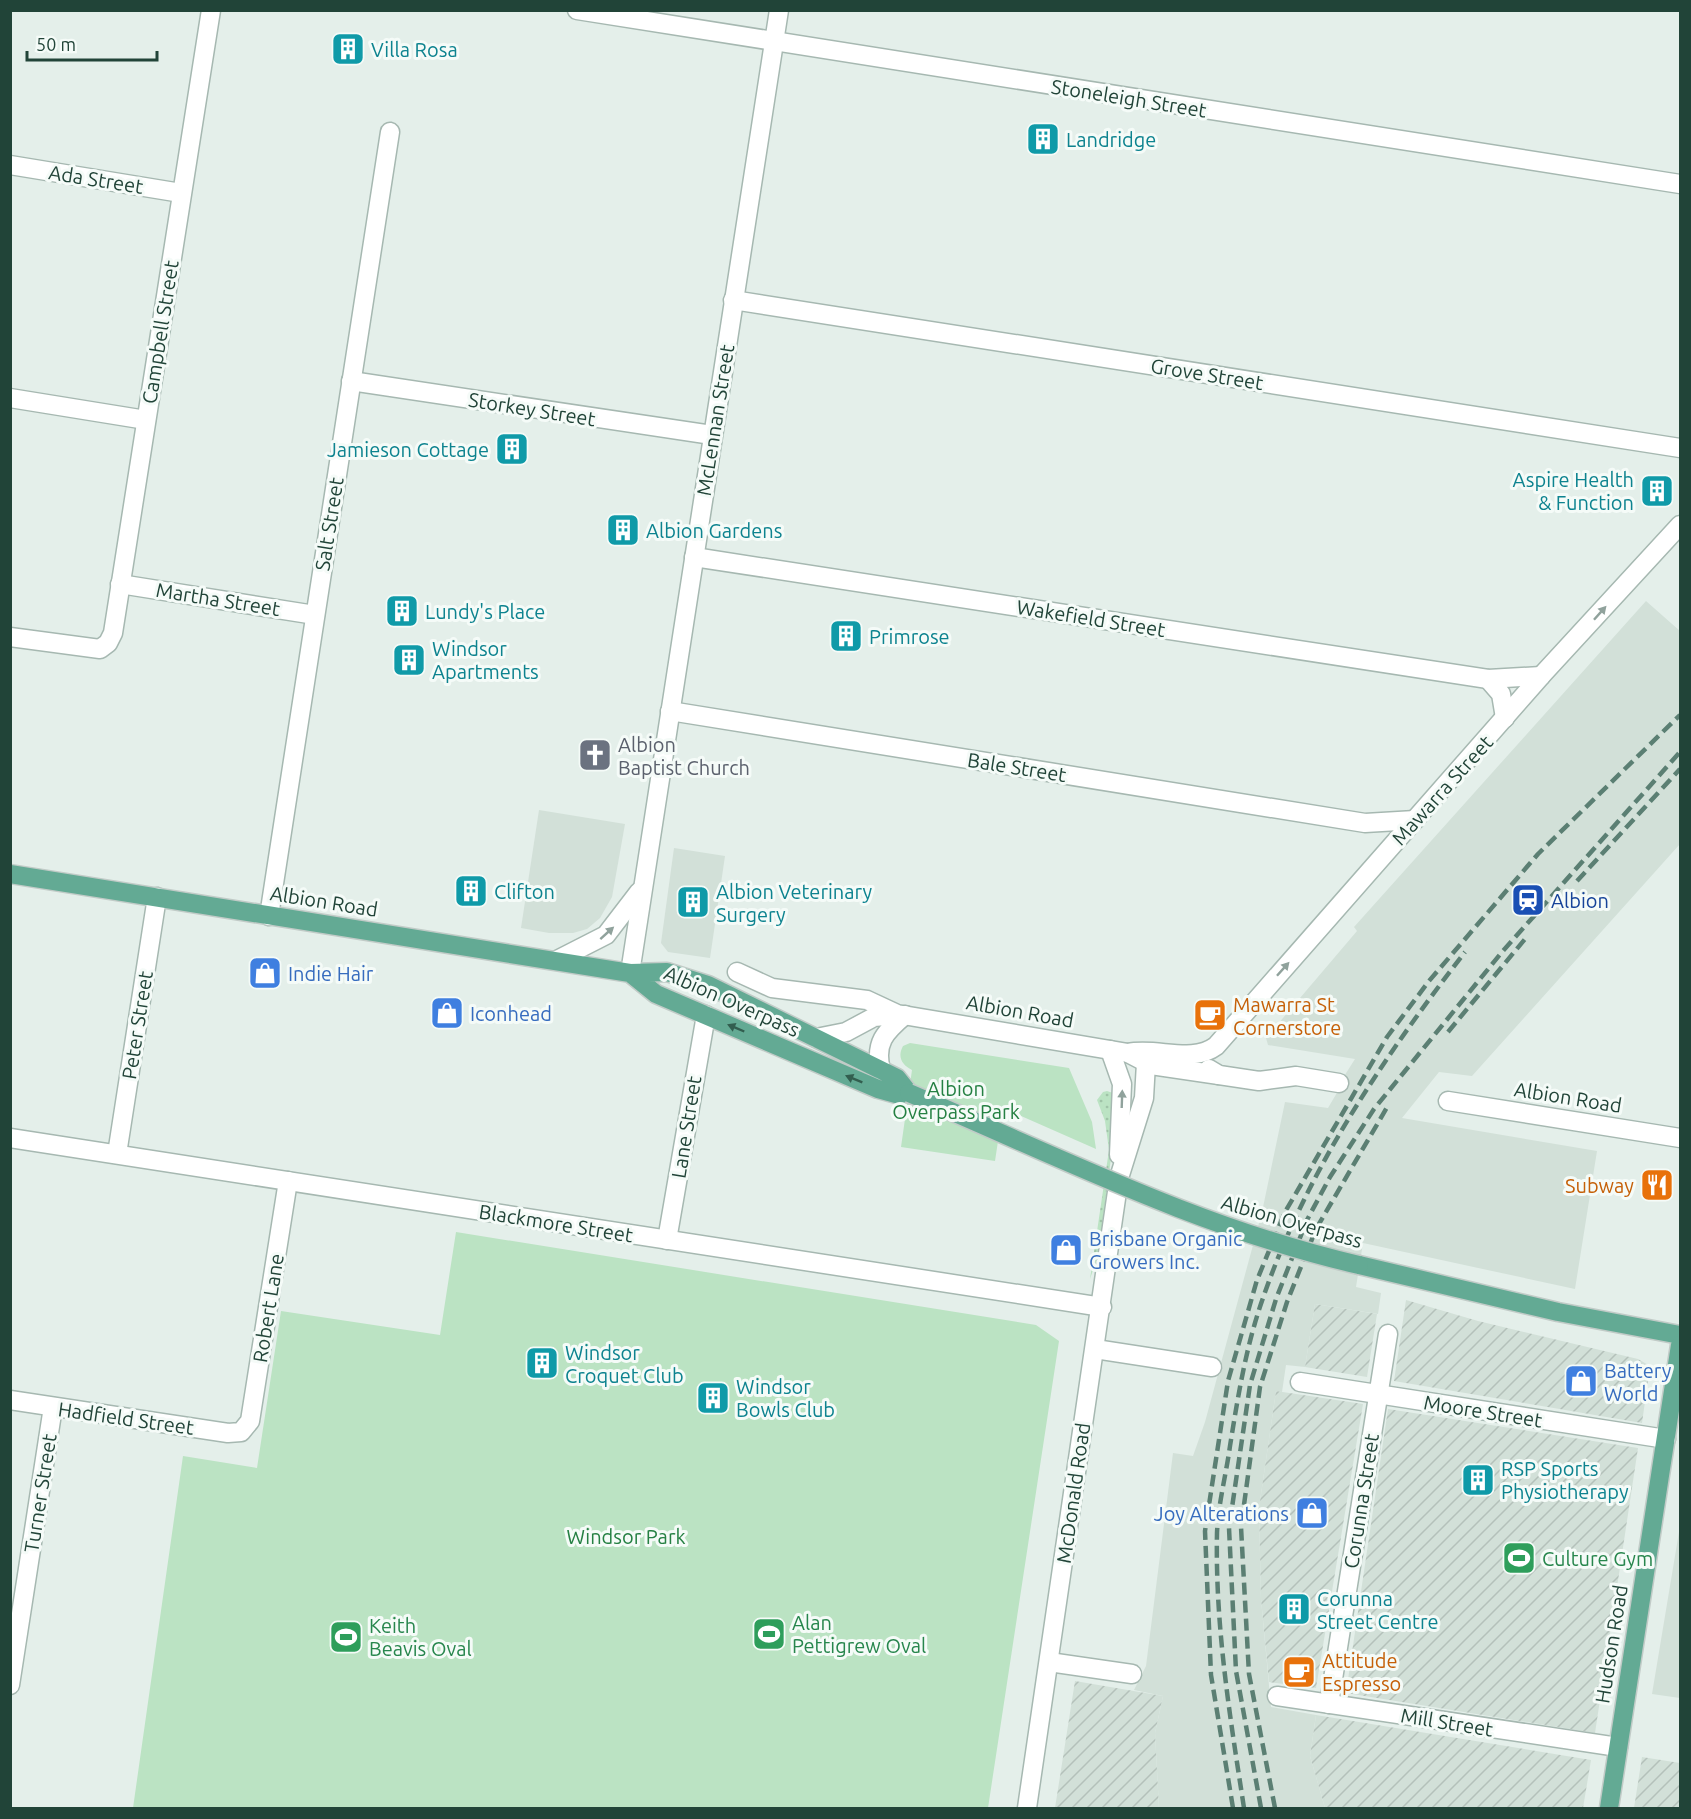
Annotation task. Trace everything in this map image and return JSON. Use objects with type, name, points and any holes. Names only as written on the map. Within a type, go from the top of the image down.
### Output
[{"type":"main road","name":"Albion Road","points":[[10,874],[630,973]]},
{"type":"main road","name":"Albion Overpass","points":[[630,973],[659,971],[697,981],[897,1078],[909,1093]]},
{"type":"main road","name":"Albion Overpass","points":[[630,973],[656,994],[879,1089],[896,1094],[909,1093],[1199,1217],[1292,1248],[1359,1265],[1535,1307],[1636,1329],[1680,1335]]},
{"type":"main road","name":"Hudson Road","points":[[1609,1809],[1680,1345]]},
{"type":"street","name":"Campbell Street","points":[[10,637],[100,649],[108,643],[113,633],[211,10]]},
{"type":"street","name":"Stoneleigh Street","points":[[577,10],[1680,184]]},
{"type":"street","name":"McLennan Street","points":[[630,973],[779,10]]},
{"type":"street","name":"Salt Street","points":[[269,916],[390,132]]},
{"type":"street","name":"Ada Street","points":[[10,165],[181,193]]},
{"type":"street","name":"Grove Street","points":[[733,300],[1680,448]]},
{"type":"street","name":"Storkey Street","points":[[351,381],[712,435]]},
{"type":"street","points":[[10,398],[146,420]]},
{"type":"street","name":"Mawarra Street","points":[[1203,1053],[1219,1043],[1541,676],[1680,525]]},
{"type":"street","name":"Wakefield Street","points":[[694,557],[1488,679],[1541,676]]},
{"type":"street","name":"Martha Street","points":[[120,584],[315,615]]},
{"type":"street","points":[[1488,679],[1501,694],[1505,718]]},
{"type":"street","name":"Bale Street","points":[[670,711],[1365,823],[1415,820]]},
{"type":"street","points":[[1365,823],[1379,834],[1390,848]]},
{"type":"street","points":[[557,960],[606,935],[642,887]]},
{"type":"street","name":"Peter Street","points":[[117,1154],[157,897]]},
{"type":"street","name":"Albion Road","points":[[737,972],[772,987],[867,1000],[905,1015],[1119,1051],[1203,1053]]},
{"type":"street","name":"Lane Street","points":[[667,1240],[705,1015]]},
{"type":"street","points":[[880,1070],[878,1054],[880,1039],[905,1015]]},
{"type":"street","name":"Albion Road","points":[[816,1038],[846,1032],[874,1017],[905,1015]]},
{"type":"street","name":"Albion Road","points":[[1119,1051],[1146,1063],[1259,1081],[1296,1076],[1339,1083]]},
{"type":"street","name":"McDonald Road","points":[[1027,1809],[1119,1178],[1122,1084],[1119,1051]]},
{"type":"street","points":[[1203,1053],[1209,1068],[1219,1075]]},
{"type":"street","name":"McDonald Road","points":[[1119,1178],[1143,1104],[1146,1063]]},
{"type":"street","name":"Albion Road","points":[[1448,1101],[1680,1138]]},
{"type":"street","name":"Blackmore Street","points":[[10,1138],[1102,1307]]},
{"type":"street","name":"Robert Lane","points":[[241,1432],[250,1421],[288,1181]]},
{"type":"street","name":"Corunna Street","points":[[1329,1704],[1388,1334]]},
{"type":"street","points":[[1095,1349],[1212,1367]]},
{"type":"street","name":"Moore Street","points":[[1300,1382],[1666,1439]]},
{"type":"street","name":"Hadfield Street","points":[[10,1400],[228,1433],[241,1432]]},
{"type":"street","name":"Turner Street","points":[[10,1685],[53,1407]]},
{"type":"street","points":[[1049,1662],[1132,1674]]},
{"type":"street","name":"Mill Street","points":[[1277,1696],[1618,1747]]},
{"type":"shaded area","points":[[1646,601],[1680,631],[1680,844],[1472,1076],[1439,1072],[1402,1118],[1597,1151],[1575,1289],[1363,1243],[1356,1287],[1381,1293],[1378,1314],[1315,1304],[1305,1367],[1286,1365],[1282,1392],[1276,1391],[1259,1508],[1261,1599],[1271,1707],[1316,1715],[1310,1756],[1325,1808],[1159,1808],[1155,1733],[1163,1696],[1134,1690],[1146,1666],[1173,1453],[1193,1456],[1205,1422],[1262,1212],[1285,1102],[1328,1108],[1338,1091],[1336,1089],[1355,1059],[1268,1045],[1266,1038],[1357,931],[1354,927]]},
{"type":"shaded area","points":[[539,810],[625,824],[612,897],[600,918],[587,929],[573,933],[549,933],[521,928]]},
{"type":"shaded area","points":[[674,848],[725,856],[710,958],[668,952],[661,943]]},
{"type":"shaded area","points":[[1406,1300],[1478,1321],[1638,1359],[1650,1366],[1642,1423],[1394,1381]]},
{"type":"shaded area","points":[[1315,1304],[1377,1314],[1367,1377],[1305,1367]]},
{"type":"shaded area","points":[[1276,1391],[1363,1404],[1316,1688],[1269,1682],[1261,1599],[1259,1508]]},
{"type":"shaded area","points":[[1388,1409],[1638,1448],[1595,1733],[1346,1693]]},
{"type":"shaded area","points":[[1680,1526],[1680,1698],[1652,1694]]},
{"type":"shaded area","points":[[1075,1681],[1163,1696],[1155,1733],[1159,1808],[1055,1808]]},
{"type":"shaded area","points":[[1316,1715],[1591,1760],[1583,1808],[1325,1808],[1310,1756]]},
{"type":"shaded area","points":[[1642,1757],[1680,1763],[1680,1808],[1634,1808]]},
{"type":"green space","name":"Albion Overpass Park","points":[[910,1043],[1069,1068],[1092,1122],[1096,1149],[1003,1108],[995,1161],[901,1147],[912,1070],[903,1063],[900,1054],[903,1046]]},
{"type":"green space","points":[[1103,1092],[1116,1094],[1114,1136],[1098,1255],[1090,1279],[1109,1150],[1105,1121],[1097,1100]]},
{"type":"green space","name":"Windsor Park","points":[[456,1232],[1036,1325],[1059,1341],[988,1808],[133,1808],[183,1456],[257,1468],[281,1311],[440,1335]]},
{"type":"railway","points":[[1233,1808],[1211,1675],[1205,1531],[1228,1381],[1257,1280],[1285,1212],[1387,1037],[1429,981],[1538,854],[1680,715]]},
{"type":"railway","points":[[1261,1808],[1236,1671],[1229,1528],[1250,1385],[1276,1299],[1307,1220],[1330,1177],[1374,1109],[1502,952],[1680,752]]},
{"type":"railway","points":[[1577,881],[1680,769]]},
{"type":"railway","points":[[1448,1032],[1525,939]]},
{"type":"railway","points":[[1244,1808],[1221,1637],[1217,1533],[1220,1501],[1236,1409],[1252,1334],[1281,1251],[1325,1160],[1377,1074],[1465,952]]},
{"type":"railway","points":[[1275,1808],[1249,1674],[1241,1527],[1260,1387],[1287,1302],[1316,1229],[1389,1104]]},
{"type":"place","name":"Villa Rosa","points":[[348,49]]},
{"type":"place","name":"Landridge","points":[[1043,139]]},
{"type":"place","name":"Jamieson Cottage","points":[[512,449]]},
{"type":"place","name":"Aspire Health & Function","points":[[1657,491]]},
{"type":"place","name":"Albion Gardens","points":[[623,530]]},
{"type":"place","name":"Lundy's Place","points":[[402,611]]},
{"type":"place","name":"Primrose","points":[[846,636]]},
{"type":"place","name":"Windsor Apartments","points":[[409,660]]},
{"type":"place","name":"Albion Baptist Church","points":[[595,755]]},
{"type":"place","name":"Clifton","points":[[471,891]]},
{"type":"place","name":"Albion","points":[[1528,900]]},
{"type":"place","name":"Albion Veterinary Surgery","points":[[693,902]]},
{"type":"place","name":"Indie Hair","points":[[265,973]]},
{"type":"place","name":"Iconhead","points":[[447,1013]]},
{"type":"place","name":"Mawarra St Cornerstore","points":[[1210,1015]]},
{"type":"place","name":"Subway","points":[[1657,1185]]},
{"type":"place","name":"Brisbane Organic Growers Inc.","points":[[1066,1250]]},
{"type":"place","name":"Windsor Croquet Club","points":[[542,1363]]},
{"type":"place","name":"Battery World","points":[[1581,1381]]},
{"type":"place","name":"Windsor Bowls Club","points":[[713,1398]]},
{"type":"place","name":"RSP Sports Physiotherapy","points":[[1478,1480]]},
{"type":"place","name":"Joy Alterations","points":[[1312,1513]]},
{"type":"place","name":"Culture Gym","points":[[1519,1558]]},
{"type":"place","name":"Corunna Street Centre","points":[[1294,1609]]},
{"type":"place","name":"Alan Pettigrew Oval","points":[[769,1634]]},
{"type":"place","name":"Keith Beavis Oval","points":[[346,1637]]},
{"type":"place","name":"Attitude Espresso","points":[[1299,1672]]}]
